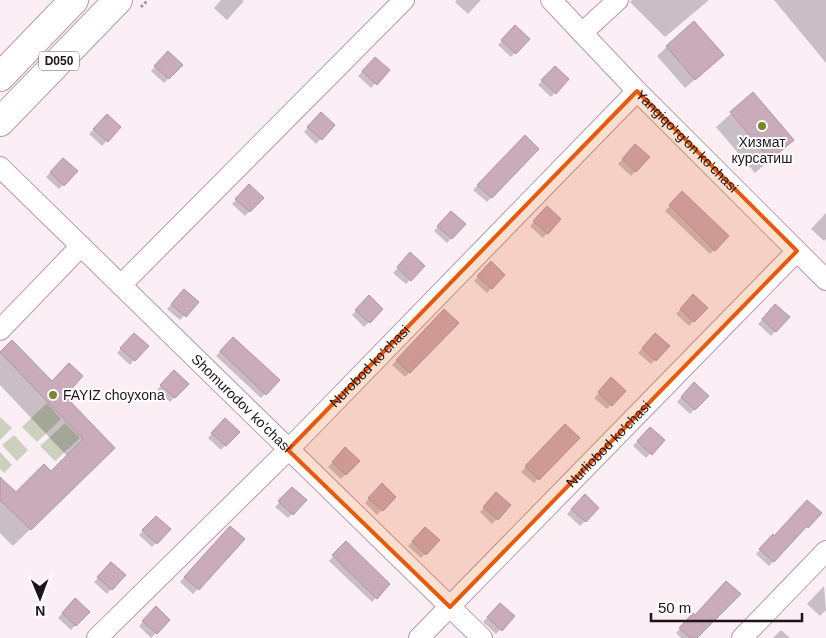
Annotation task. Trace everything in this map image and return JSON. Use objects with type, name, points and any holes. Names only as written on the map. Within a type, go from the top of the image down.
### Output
[{"type":"main road","name":"D050","points":[[0,77],[74,0]]},
{"type":"main road","name":"D050","points":[[0,122],[118,0]]},
{"type":"street","points":[[121,285],[404,0]]},
{"type":"street","name":"Yangiqo'rg'on ko'chasi","points":[[551,0],[637,91],[826,280]]},
{"type":"street","points":[[582,33],[618,0]]},
{"type":"street","name":"Nurobod ko'chasi","points":[[97,638],[288,450],[637,91]]},
{"type":"street","name":"Shomurodov ko'chasi","points":[[0,167],[482,638]]},
{"type":"street","points":[[0,330],[81,246]]},
{"type":"street","name":"Nurliobod ko'chasi","points":[[419,638],[798,251]]},
{"type":"street","points":[[742,638],[826,551]]},
{"type":"highlighted area","points":[[637,91],[797,251],[450,607],[288,450]]},
{"type":"green space","points":[[47,403],[61,419],[37,442],[22,427]]},
{"type":"green space","points":[[0,417],[12,428],[0,440]]},
{"type":"green space","points":[[65,423],[80,438],[55,461],[40,446]]},
{"type":"green space","points":[[14,435],[28,450],[17,461],[2,445]]},
{"type":"green space","points":[[0,452],[12,465],[4,473],[0,469]]},
{"type":"building","points":[[694,21],[724,55],[695,80],[666,46]]},
{"type":"building","points":[[515,25],[530,39],[516,54],[501,40]]},
{"type":"building","points":[[168,51],[183,65],[169,79],[154,66]]},
{"type":"building","points":[[375,57],[390,70],[377,85],[362,71]]},
{"type":"building","points":[[555,66],[569,79],[556,94],[541,80]]},
{"type":"building","name":"Хизмат курсатиш","points":[[753,92],[794,140],[770,160],[730,112]]},
{"type":"building","points":[[321,112],[335,125],[322,140],[307,127]]},
{"type":"building","points":[[107,114],[121,127],[108,142],[93,129]]},
{"type":"building","points":[[525,135],[539,149],[492,198],[477,185]]},
{"type":"building","points":[[635,144],[650,157],[636,172],[622,159]]},
{"type":"building","points":[[63,158],[78,171],[64,186],[50,172]]},
{"type":"building","points":[[249,184],[264,198],[250,212],[235,199]]},
{"type":"building","points":[[682,191],[729,236],[715,251],[669,205]]},
{"type":"building","points":[[547,206],[561,219],[548,234],[533,221]]},
{"type":"building","points":[[451,211],[466,224],[452,239],[437,226]]},
{"type":"building","points":[[410,252],[425,266],[411,281],[397,267]]},
{"type":"building","points":[[491,261],[505,275],[492,289],[477,276]]},
{"type":"building","points":[[184,289],[199,302],[186,317],[171,304]]},
{"type":"building","points":[[693,294],[708,308],[694,322],[680,309]]},
{"type":"building","points":[[369,295],[383,309],[370,323],[355,310]]},
{"type":"building","points":[[775,304],[790,317],[776,332],[762,319]]},
{"type":"building","points":[[444,309],[459,323],[410,373],[396,360]]},
{"type":"building","points":[[134,333],[149,346],[135,361],[120,348]]},
{"type":"building","points":[[655,333],[670,346],[656,361],[642,348]]},
{"type":"building","points":[[233,337],[280,380],[266,395],[220,351]]},
{"type":"building","name":"FAYIZ choyxona","points":[[12,340],[52,381],[69,363],[83,376],[65,396],[115,448],[31,530],[0,500],[0,477],[16,492],[44,464],[51,471],[83,439],[0,352]]},
{"type":"building","points":[[174,370],[189,384],[175,398],[160,385]]},
{"type":"building","points":[[611,377],[626,391],[612,406],[598,392]]},
{"type":"building","points":[[694,382],[709,396],[695,410],[681,397]]},
{"type":"building","points":[[225,418],[240,432],[226,446],[211,433]]},
{"type":"building","points":[[565,424],[580,438],[539,480],[525,466]]},
{"type":"building","points":[[650,427],[665,440],[652,455],[637,441]]},
{"type":"building","points":[[345,447],[360,461],[346,475],[332,462]]},
{"type":"building","points":[[382,483],[396,497],[383,511],[368,498]]},
{"type":"building","points":[[292,487],[307,500],[293,515],[278,501]]},
{"type":"building","points":[[496,492],[511,505],[498,520],[483,507]]},
{"type":"building","points":[[585,494],[599,508],[586,522],[571,509]]},
{"type":"building","points":[[807,500],[822,513],[808,528],[807,526],[774,562],[759,549],[773,534],[774,536]]},
{"type":"building","points":[[156,516],[171,529],[157,544],[142,530]]},
{"type":"building","points":[[230,526],[245,539],[199,590],[184,577]]},
{"type":"building","points":[[425,527],[440,540],[426,555],[412,541]]},
{"type":"building","points":[[346,541],[390,584],[377,599],[332,555]]},
{"type":"building","points":[[111,562],[126,575],[112,590],[97,577]]},
{"type":"building","points":[[726,581],[741,594],[697,638],[690,638],[679,628],[693,613],[695,615]]},
{"type":"building","points":[[75,598],[90,612],[76,626],[62,613]]},
{"type":"building","points":[[500,603],[515,616],[502,631],[487,617]]},
{"type":"building","points":[[156,606],[170,620],[157,634],[142,621]]},
{"type":"place","name":"Хизмат курсатиш","points":[[762,126]]},
{"type":"place","name":"FAYIZ choyxona","points":[[53,395]]}]
